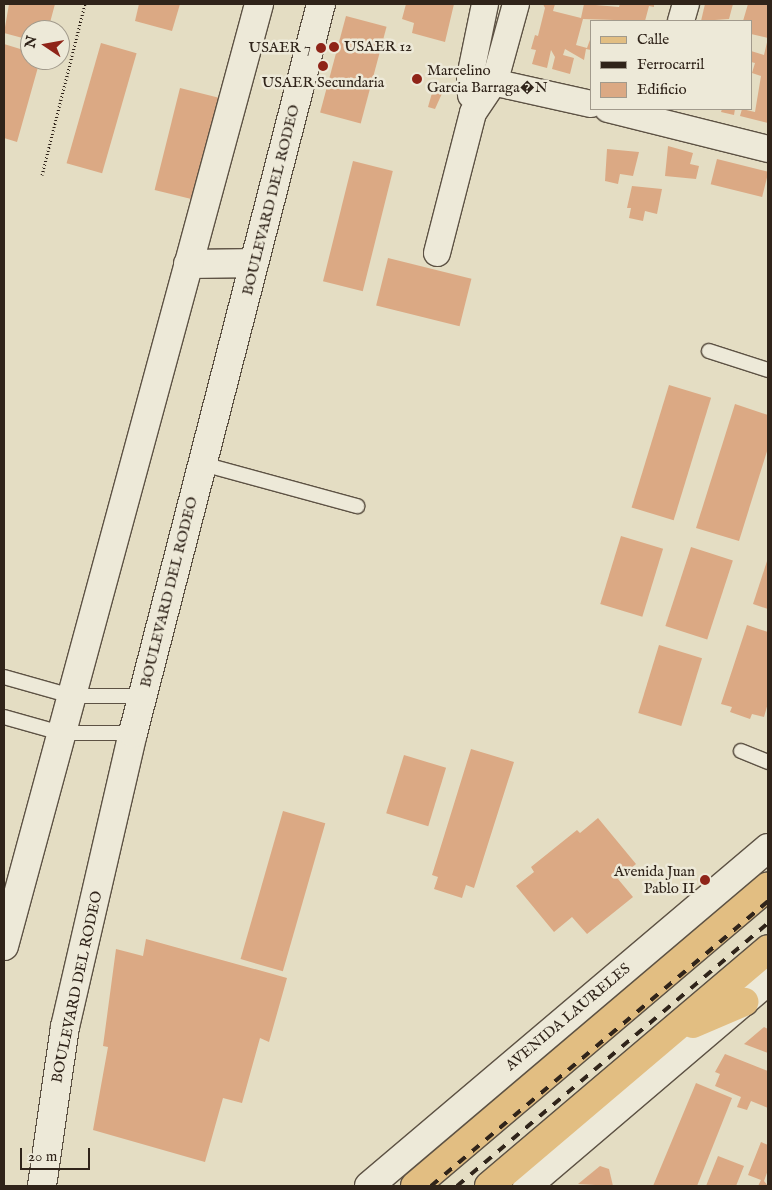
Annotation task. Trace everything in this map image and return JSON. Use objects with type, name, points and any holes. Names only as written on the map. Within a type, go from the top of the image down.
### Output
[{"type":"main road","name":"AVENIDA LAURELES","points":[[415,1186],[768,887]]},
{"type":"main road","points":[[489,1186],[768,949]]},
{"type":"main road","points":[[665,1037],[744,1002]]},
{"type":"street","points":[[4,946],[259,4]]},
{"type":"street","name":"BOULEVARD DEL RODEO","points":[[42,1186],[65,1027],[133,733],[321,4]]},
{"type":"street","points":[[482,78],[485,4]]},
{"type":"street","points":[[437,253],[482,78],[516,4]]},
{"type":"street","points":[[682,20],[686,4]]},
{"type":"street","points":[[482,78],[590,104]]},
{"type":"street","points":[[616,110],[658,115],[768,149]]},
{"type":"street","points":[[188,264],[254,263]]},
{"type":"street","name":"AVENIDA LAURELES","points":[[369,1186],[768,848]]},
{"type":"street","points":[[527,1186],[768,981]]},
{"type":"lane","points":[[709,351],[768,370]]},
{"type":"lane","points":[[202,464],[357,506]]},
{"type":"lane","points":[[4,677],[71,696],[143,696]]},
{"type":"lane","points":[[4,717],[61,733],[133,733]]},
{"type":"lane","points":[[741,751],[768,762]]},
{"type":"path","points":[[42,175],[85,4]]},
{"type":"building","points":[[9,4],[55,4],[51,20],[20,20],[20,37],[4,33]]},
{"type":"building","points":[[139,4],[180,4],[172,31],[135,21]]},
{"type":"building","points":[[406,4],[454,4],[445,42],[412,33],[414,23],[402,19]]},
{"type":"building","points":[[543,4],[555,4],[553,11],[581,18],[584,4],[619,7],[620,4],[654,4],[654,7],[649,6],[645,20],[583,19],[576,45],[587,48],[590,40],[590,50],[586,49],[584,60],[565,49],[563,55],[574,58],[570,74],[552,69],[555,57],[551,50],[547,68],[532,64],[536,50],[531,49],[535,35],[538,36],[545,8]]},
{"type":"building","points":[[705,4],[733,4],[729,19],[701,20]]},
{"type":"building","points":[[748,4],[768,4],[768,38],[752,34],[752,20],[743,20]]},
{"type":"building","points":[[346,16],[387,27],[361,123],[320,113]]},
{"type":"building","points":[[768,38],[768,123],[740,116],[742,110],[755,112],[761,76],[752,73],[755,63],[752,62],[752,51],[764,55]]},
{"type":"building","points":[[101,43],[137,53],[102,173],[67,163]]},
{"type":"building","points":[[4,44],[20,49],[20,70],[37,70],[17,142],[4,138]]},
{"type":"building","points":[[434,86],[444,89],[435,109],[428,107]]},
{"type":"building","points":[[180,88],[219,98],[193,200],[155,190]]},
{"type":"building","points":[[722,110],[735,110],[734,115],[721,112]]},
{"type":"building","points":[[668,146],[693,153],[690,164],[699,166],[696,179],[665,176]]},
{"type":"building","points":[[607,149],[639,152],[633,176],[620,174],[618,184],[605,181]]},
{"type":"building","points":[[717,159],[768,172],[762,197],[711,184]]},
{"type":"building","points":[[353,161],[393,171],[363,291],[323,281]]},
{"type":"building","points":[[632,186],[662,189],[657,214],[645,211],[643,221],[629,218],[631,208],[627,208]]},
{"type":"building","points":[[388,258],[471,279],[460,326],[376,306]]},
{"type":"building","points":[[669,385],[711,398],[674,520],[632,507]]},
{"type":"building","points":[[735,404],[768,415],[768,448],[739,541],[696,528]]},
{"type":"building","points":[[621,536],[663,549],[642,617],[600,604]]},
{"type":"building","points":[[691,547],[733,561],[707,640],[665,626]]},
{"type":"building","points":[[768,558],[768,609],[753,604]]},
{"type":"building","points":[[747,625],[768,632],[768,703],[764,717],[752,714],[750,719],[730,712],[732,707],[721,704]]},
{"type":"building","points":[[659,645],[702,658],[681,726],[638,713]]},
{"type":"building","points":[[471,749],[514,762],[474,888],[466,885],[462,898],[434,889],[438,877],[432,875]]},
{"type":"building","points":[[404,755],[446,768],[428,826],[386,813]]},
{"type":"building","points":[[283,811],[325,823],[283,971],[241,959]]},
{"type":"building","points":[[598,818],[636,864],[618,879],[633,897],[587,934],[572,917],[554,932],[516,886],[534,872],[531,867],[577,830],[580,833]]},
{"type":"building","points":[[146,939],[287,978],[269,1042],[260,1038],[242,1103],[223,1098],[205,1162],[93,1130],[108,1047],[103,1046],[116,949],[143,956]]},
{"type":"building","points":[[764,1027],[768,1029],[768,1053],[744,1044]]},
{"type":"building","points":[[725,1054],[768,1071],[768,1108],[751,1101],[747,1110],[737,1107],[741,1097],[715,1086],[720,1074],[715,1072]]},
{"type":"building","points":[[696,1083],[732,1098],[697,1186],[653,1186]]},
{"type":"building","points":[[761,1142],[768,1145],[768,1170],[764,1181],[768,1186],[758,1186],[761,1180],[748,1175]]},
{"type":"building","points":[[718,1156],[744,1166],[736,1186],[706,1186]]},
{"type":"building","points":[[600,1166],[609,1169],[613,1186],[578,1184]]},
{"type":"railway","points":[[431,1186],[768,901]]},
{"type":"railway","points":[[457,1186],[768,923]]},
{"type":"place","name":"USAER 12","points":[[334,47]]},
{"type":"place","name":"USAER 7","points":[[321,48]]},
{"type":"place","name":"USAER Secundaria","points":[[323,66]]},
{"type":"place","name":"Marcelino Garcia Barraga�N","points":[[417,79]]},
{"type":"place","name":"Avenida Juan Pablo II","points":[[705,880]]}]
